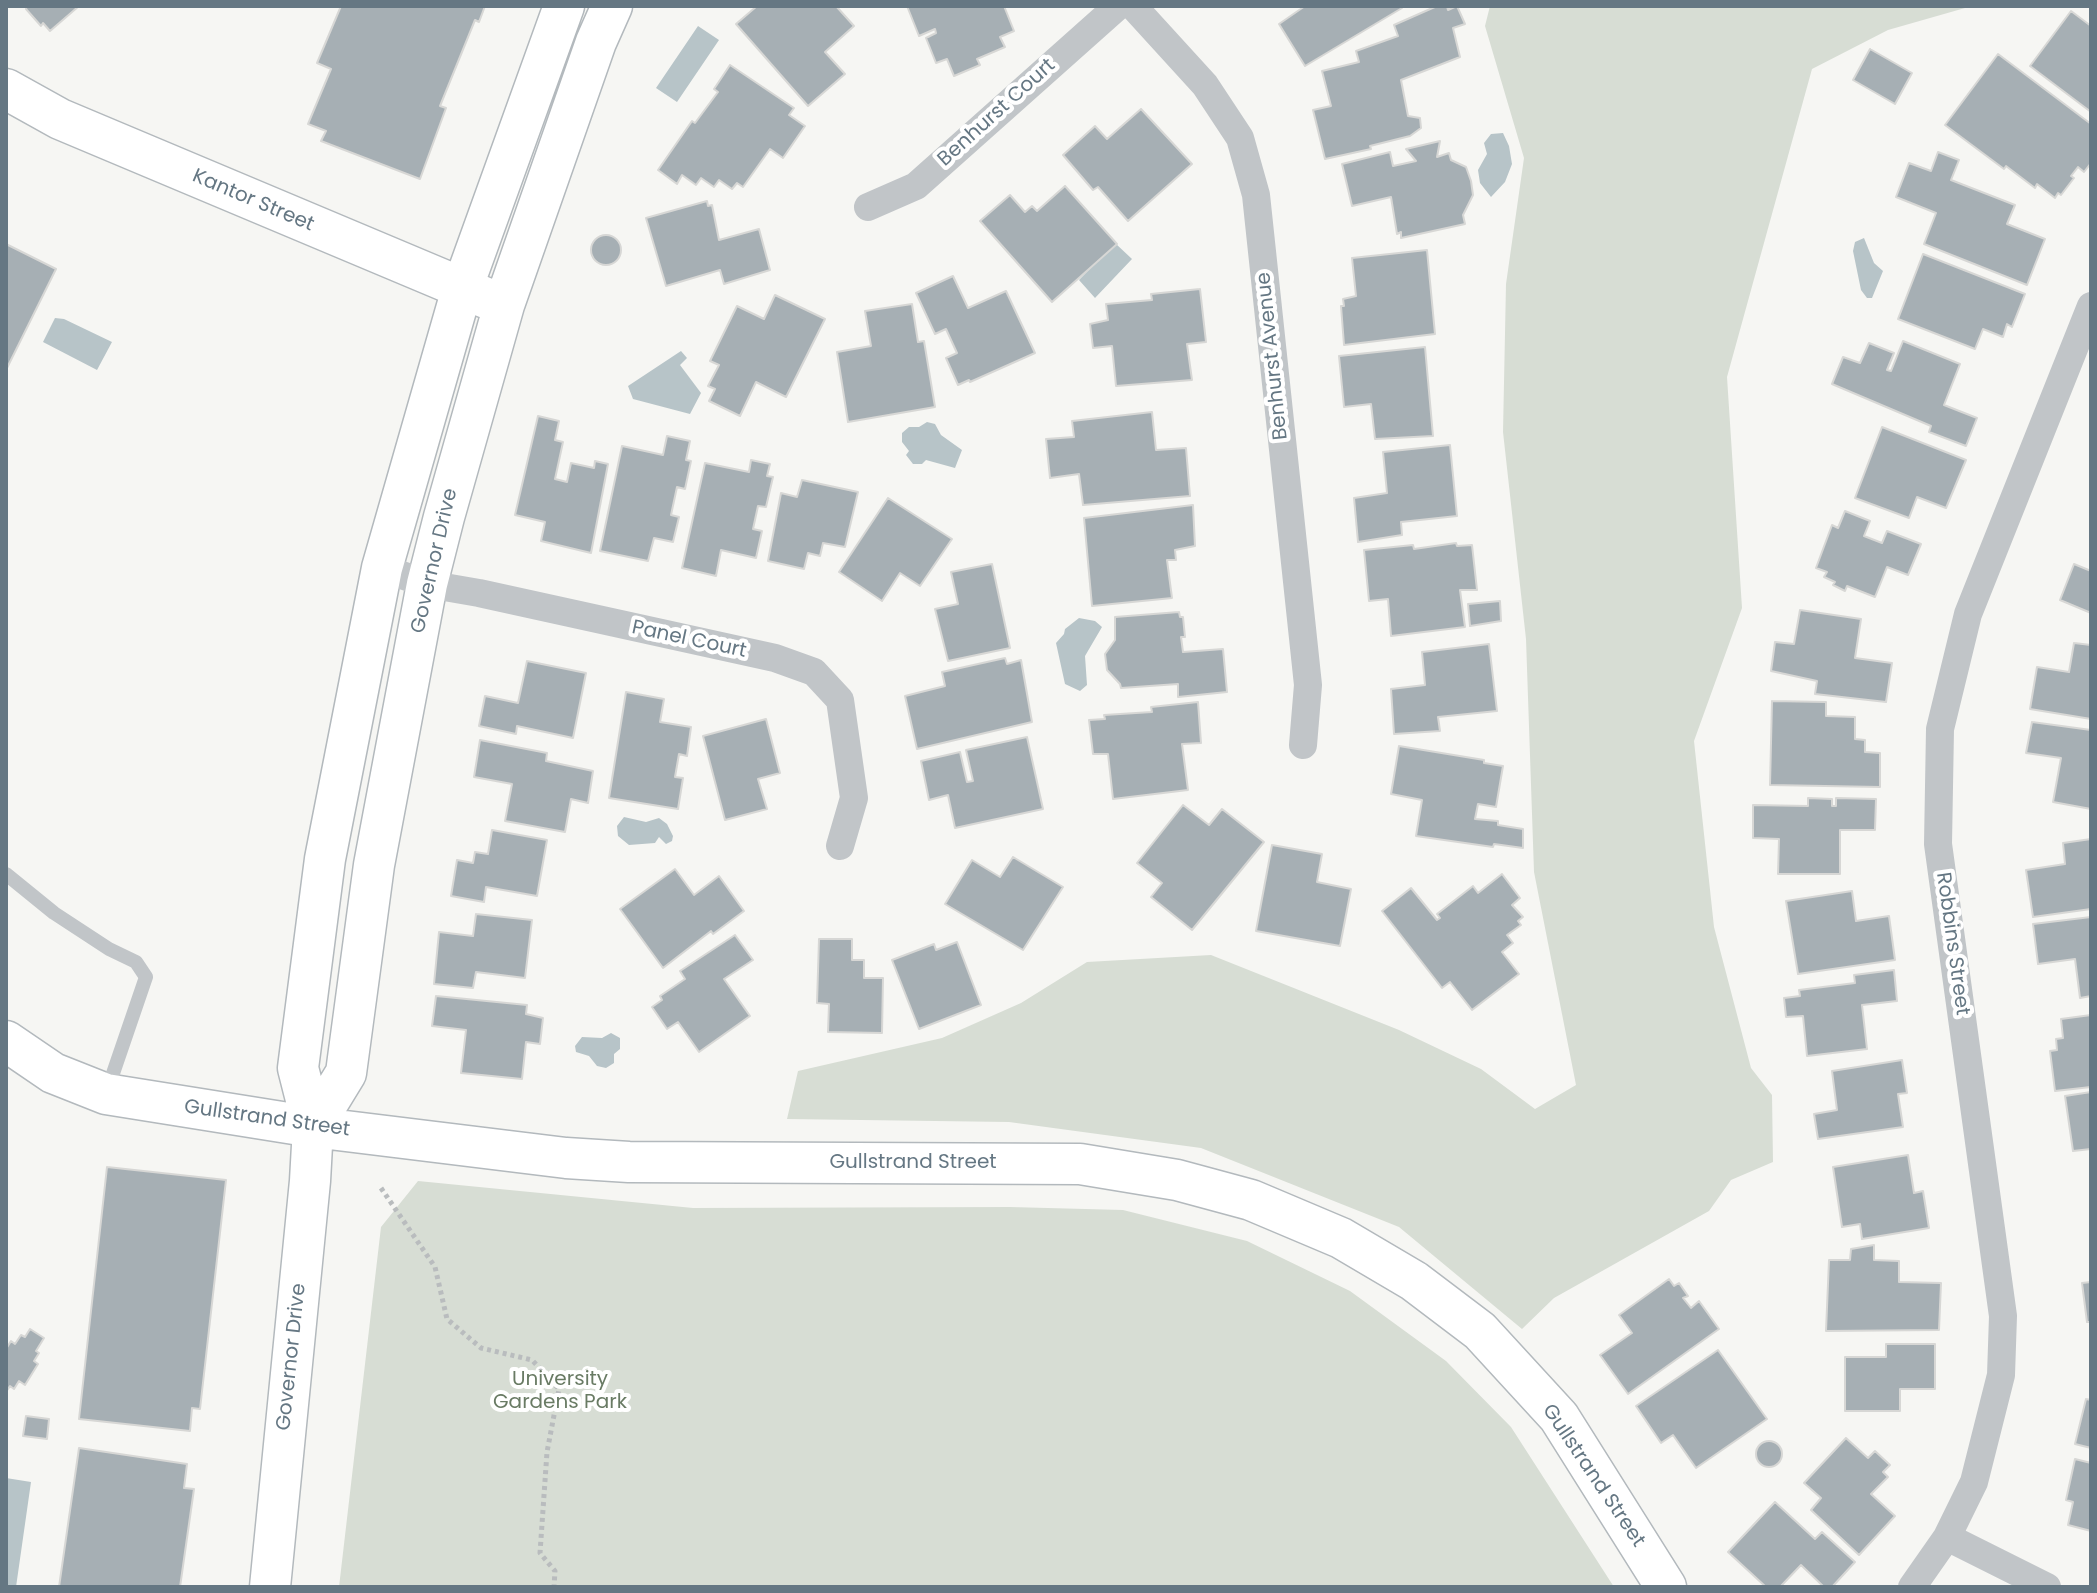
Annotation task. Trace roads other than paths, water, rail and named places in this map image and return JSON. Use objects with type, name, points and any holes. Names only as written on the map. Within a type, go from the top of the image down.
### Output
[{"type":"main road","name":"Governor Drive","points":[[270,1587],[313,1127],[298,1068],[325,859],[382,568],[462,289],[564,6]]},
{"type":"main road","name":"Governor Drive","points":[[313,1127],[346,1073],[374,865],[427,584],[504,305],[596,42],[612,6]]},
{"type":"main road","name":"Kantor Street","points":[[6,89],[60,119],[504,305]]},
{"type":"main road","name":"Gullstrand Street","points":[[6,1041],[53,1073],[106,1094],[313,1127],[566,1158],[629,1162],[1080,1164],[1177,1180],[1251,1200],[1341,1238],[1414,1281],[1480,1331],[1559,1417],[1666,1587]]},
{"type":"street","name":"Benhurst Court","points":[[868,207],[916,186],[1118,6]]},
{"type":"street","name":"Benhurst Avenue","points":[[1133,6],[1205,85],[1240,138],[1256,195],[1308,685],[1303,745]]},
{"type":"street","name":"Robbins Street","points":[[1912,1587],[1947,1537],[1974,1482],[2001,1375],[2003,1316],[1938,844],[1940,729],[1968,614],[2091,306]]},
{"type":"street","name":"Panel Court","points":[[382,568],[427,584],[775,658],[814,672],[840,700],[854,798],[840,846]]},
{"type":"street","points":[[1947,1537],[2047,1587]]},
{"type":"lane","points":[[6,874],[54,913],[109,949],[136,962],[146,977],[106,1094]]},
{"type":"park label","name":"University Gardens Park","points":[[560,1392]]}]
